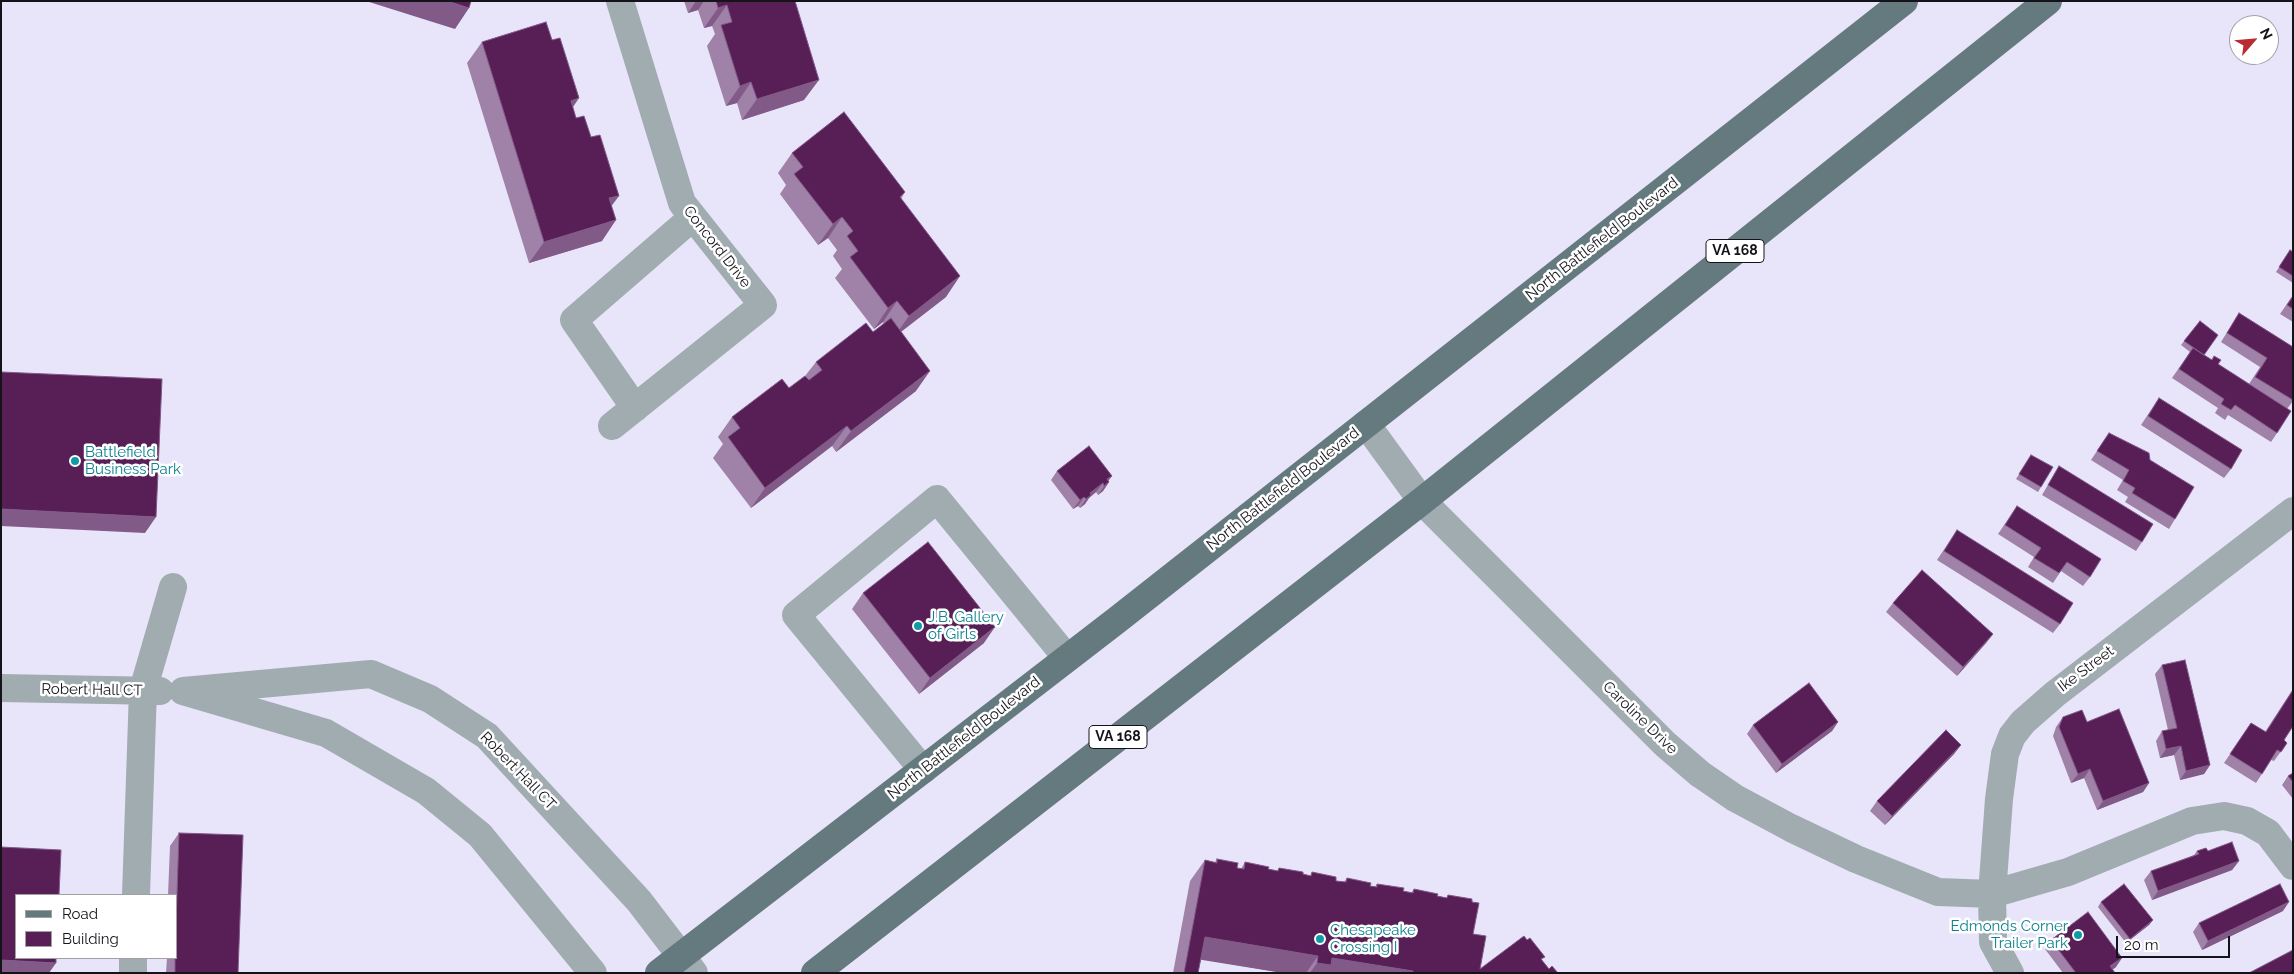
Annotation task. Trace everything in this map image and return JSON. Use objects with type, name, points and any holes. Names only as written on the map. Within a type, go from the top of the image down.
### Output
[{"type":"main road","name":"North Battlefield Boulevard","points":[[659,973],[688,964],[923,770],[1904,1]]},
{"type":"main road","name":"VA 168","points":[[815,973],[1422,501],[2048,1]]},
{"type":"street","name":"Concord Drive","points":[[612,426],[763,305],[682,204],[620,1]]},
{"type":"street","points":[[635,408],[574,320],[694,217]]},
{"type":"street","name":"Caroline Drive","points":[[1366,424],[1422,501],[1665,744],[1700,774],[1728,793],[1791,828],[1856,859],[1938,892],[1992,894]]},
{"type":"street","points":[[923,770],[796,615],[937,499],[1067,658]]},
{"type":"street","name":"Ike Street","points":[[2010,973],[1993,942],[1992,894],[1998,799],[2005,754],[2012,736],[2023,722],[2055,694],[2293,511]]},
{"type":"street","points":[[136,894],[143,690],[173,587]]},
{"type":"street","name":"Robert Hall CT","points":[[1,688],[183,691],[371,674],[430,699],[487,736],[639,901],[688,964]]},
{"type":"street","name":"Robert Hall CT","points":[[183,691],[326,733],[426,792],[480,835],[594,973]]},
{"type":"street","points":[[1992,894],[2068,872],[2192,822],[2224,816],[2247,821],[2268,833],[2293,866]]},
{"type":"street","points":[[133,959],[133,973]]},
{"type":"building","points":[[447,1],[471,1],[469,8]]},
{"type":"building","points":[[716,1],[795,1],[819,80],[757,99],[751,82],[740,86],[721,25],[732,22],[727,5],[718,8]]},
{"type":"building","points":[[546,22],[552,40],[560,38],[579,98],[571,101],[576,118],[584,116],[591,137],[600,135],[619,196],[609,198],[616,220],[544,242],[482,42]]},
{"type":"building","points":[[844,112],[905,192],[900,197],[960,276],[909,316],[897,301],[888,308],[850,257],[858,251],[847,236],[853,231],[842,217],[833,224],[794,174],[803,167],[792,153]]},
{"type":"building","points":[[2290,250],[2293,252],[2293,276],[2279,267]]},
{"type":"building","points":[[2293,296],[2293,309],[2287,305]]},
{"type":"building","points":[[2239,313],[2293,347],[2293,400],[2255,377],[2267,358],[2227,333]]},
{"type":"building","points":[[891,318],[930,371],[851,431],[847,426],[765,488],[728,437],[740,428],[732,417],[782,379],[789,388],[805,376],[809,380],[822,370],[816,362],[866,323],[873,332]]},
{"type":"building","points":[[2200,321],[2218,335],[2204,355],[2184,341]]},
{"type":"building","points":[[2193,348],[2212,360],[2214,356],[2221,360],[2218,364],[2291,411],[2277,433],[2235,405],[2231,410],[2221,404],[2224,399],[2179,369]]},
{"type":"building","name":"Battlefield Business Park","points":[[1,372],[162,379],[156,517],[1,509]]},
{"type":"building","points":[[2159,398],[2242,450],[2231,469],[2148,416]]},
{"type":"building","points":[[2109,433],[2149,453],[2150,460],[2194,487],[2175,519],[2132,493],[2135,488],[2123,481],[2129,470],[2097,451]]},
{"type":"building","points":[[1089,446],[1112,476],[1107,479],[1109,482],[1104,486],[1103,483],[1090,493],[1091,495],[1086,499],[1084,497],[1080,500],[1057,471]]},
{"type":"building","points":[[2031,455],[2053,467],[2041,487],[2019,474]]},
{"type":"building","points":[[2059,466],[2153,524],[2142,542],[2048,485]]},
{"type":"building","points":[[2017,506],[2101,559],[2090,577],[2067,562],[2059,573],[2034,558],[2041,548],[2005,525]]},
{"type":"building","points":[[1957,530],[2073,603],[2060,624],[1944,551]]},
{"type":"building","name":"J.B. Gallery of Girls","points":[[928,542],[995,627],[930,678],[863,593]]},
{"type":"building","points":[[1922,570],[1993,634],[1963,667],[1893,603]]},
{"type":"building","points":[[2185,660],[2210,765],[2186,771],[2181,746],[2166,749],[2162,731],[2177,728],[2162,665]]},
{"type":"building","points":[[1809,683],[1838,722],[1782,764],[1753,725]]},
{"type":"building","points":[[2293,690],[2293,726],[2284,740],[2287,743],[2281,752],[2277,750],[2262,774],[2230,754],[2251,723],[2266,732]]},
{"type":"building","points":[[2119,709],[2149,783],[2103,801],[2090,769],[2078,774],[2059,727],[2063,717],[2082,710],[2087,722]]},
{"type":"building","points":[[1946,730],[1961,745],[1892,816],[1877,801]]},
{"type":"building","points":[[2293,773],[2293,782],[2288,776]]},
{"type":"building","points":[[179,833],[243,835],[238,973],[175,973],[175,959],[178,959],[177,894]]},
{"type":"building","points":[[2232,842],[2239,861],[2158,891],[2151,871],[2199,854],[2197,851],[2206,848],[2208,851]]},
{"type":"building","points":[[1,847],[61,850],[59,894],[15,894],[15,959],[56,959],[56,963],[1,960]]},
{"type":"building","name":"Chesapeake Crossing I","points":[[1217,859],[1238,863],[1237,868],[1244,869],[1245,862],[1278,871],[1279,868],[1303,872],[1303,874],[1311,876],[1312,872],[1336,877],[1336,881],[1346,882],[1347,878],[1371,883],[1370,886],[1377,887],[1377,884],[1404,888],[1403,891],[1413,893],[1414,889],[1447,898],[1448,895],[1472,899],[1472,902],[1479,903],[1473,934],[1486,936],[1480,969],[1524,936],[1527,940],[1530,938],[1545,957],[1541,959],[1549,969],[1552,966],[1558,973],[1413,973],[1413,971],[1332,958],[1331,965],[1317,963],[1318,956],[1205,937],[1198,973],[1184,973],[1205,860],[1217,863]]},
{"type":"building","points":[[2124,884],[2153,920],[2130,939],[2101,902]]},
{"type":"building","points":[[2280,884],[2289,902],[2208,941],[2199,923]]},
{"type":"building","name":"Edmonds Corner Trailer Park","points":[[2088,912],[2122,958],[2110,966],[2115,973],[2076,973],[2051,940]]},
{"type":"building","points":[[2293,950],[2293,973],[2249,973]]},
{"type":"place","name":"Battlefield Business Park","points":[[75,461]]},
{"type":"place","name":"J.B. Gallery of Girls","points":[[918,626]]},
{"type":"place","name":"Edmonds Corner Trailer Park","points":[[2078,935]]},
{"type":"place","name":"Chesapeake Crossing I","points":[[1320,939]]}]
